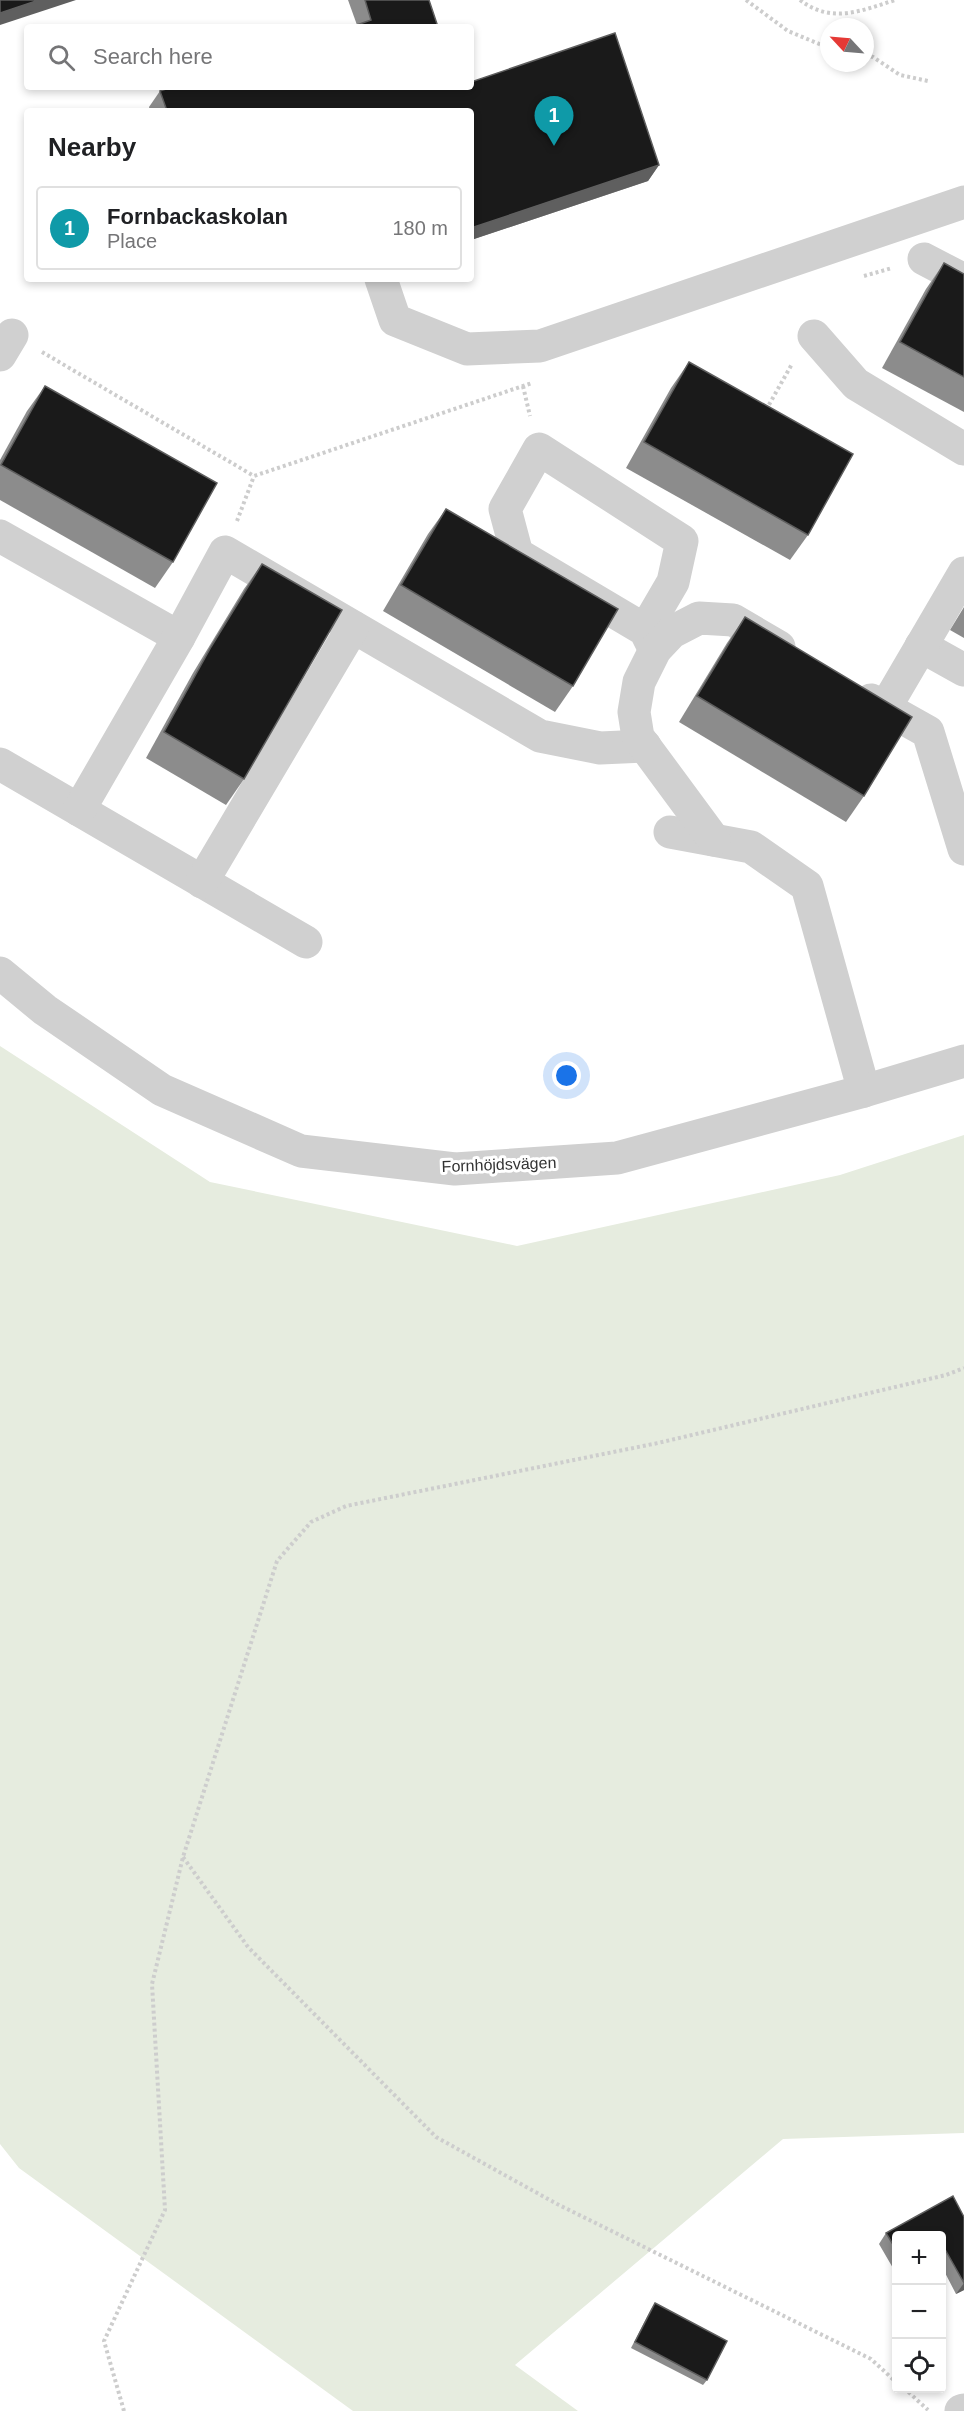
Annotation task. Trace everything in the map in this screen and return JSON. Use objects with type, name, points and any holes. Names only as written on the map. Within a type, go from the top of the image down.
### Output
[{"type":"street","points":[[382,282],[395,320],[466,348],[540,346],[964,202]]},
{"type":"street","points":[[924,259],[964,280]]},
{"type":"street","points":[[814,336],[856,384],[964,450]]},
{"type":"street","points":[[650,640],[517,554],[505,509],[538,449],[682,541],[673,582],[650,640],[634,712],[638,737],[714,840]]},
{"type":"street","points":[[0,536],[179,637]]},
{"type":"street","points":[[79,810],[179,637],[225,552],[540,736],[600,748],[645,746]]},
{"type":"street","points":[[885,708],[964,573]]},
{"type":"street","points":[[650,640],[699,618],[733,620],[804,661]]},
{"type":"street","points":[[202,882],[353,627]]},
{"type":"street","points":[[921,646],[964,670]]},
{"type":"street","points":[[844,685],[928,732],[964,849]]},
{"type":"street","points":[[0,764],[306,942]]},
{"type":"street","points":[[670,832],[752,847],[807,886],[864,1091]]},
{"type":"street","name":"Fornhöjdsvägen","points":[[0,973],[45,1010],[162,1090],[301,1151],[455,1169],[617,1158],[864,1091],[964,1061]]},
{"type":"path","points":[[746,0],[788,31],[820,44]]},
{"type":"path","points":[[800,0],[813,10],[850,14],[895,0]]},
{"type":"path","points":[[874,58],[900,75],[928,81]]},
{"type":"path","points":[[763,416],[794,359],[814,336]]},
{"type":"path","points":[[225,552],[254,476]]},
{"type":"path","points":[[124,2411],[104,2341],[165,2210],[152,1984],[183,1857],[277,1561],[311,1522],[346,1506],[658,1443],[946,1375],[964,1368]]},
{"type":"path","points":[[183,1857],[248,1947],[436,2137],[557,2204],[871,2359],[892,2378]]},
{"type":"path","points":[[909,2393],[929,2411]]},
{"type":"shaded area","points":[[0,1046],[210,1182],[517,1246],[840,1175],[964,1135],[964,2133],[783,2139],[515,2365],[578,2411],[353,2411],[19,2168],[0,2144]]},
{"type":"building","points":[[0,0],[39,0],[0,13]]},
{"type":"building","points":[[365,0],[429,0],[437,24],[360,24],[371,20]]},
{"type":"building","points":[[615,33],[659,165],[474,227],[474,108],[166,108],[160,91],[474,90],[474,81]]},
{"type":"building","points":[[944,263],[964,274],[964,377],[900,342]]},
{"type":"building","points":[[689,362],[853,454],[808,535],[644,442]]},
{"type":"building","points":[[45,386],[217,483],[173,562],[1,465]]},
{"type":"building","points":[[446,509],[618,609],[573,686],[401,585]]},
{"type":"building","points":[[262,564],[342,610],[244,779],[164,732],[211,647]]},
{"type":"building","points":[[745,617],[912,717],[864,796],[697,696]]},
{"type":"building","points":[[953,2196],[964,2217],[964,2283],[946,2251],[946,2231],[892,2231],[892,2243],[886,2233]]},
{"type":"building","points":[[655,2303],[727,2341],[707,2380],[635,2342]]},
{"type":"place","name":"Fornbackaskolan","points":[[554,146]]}]
